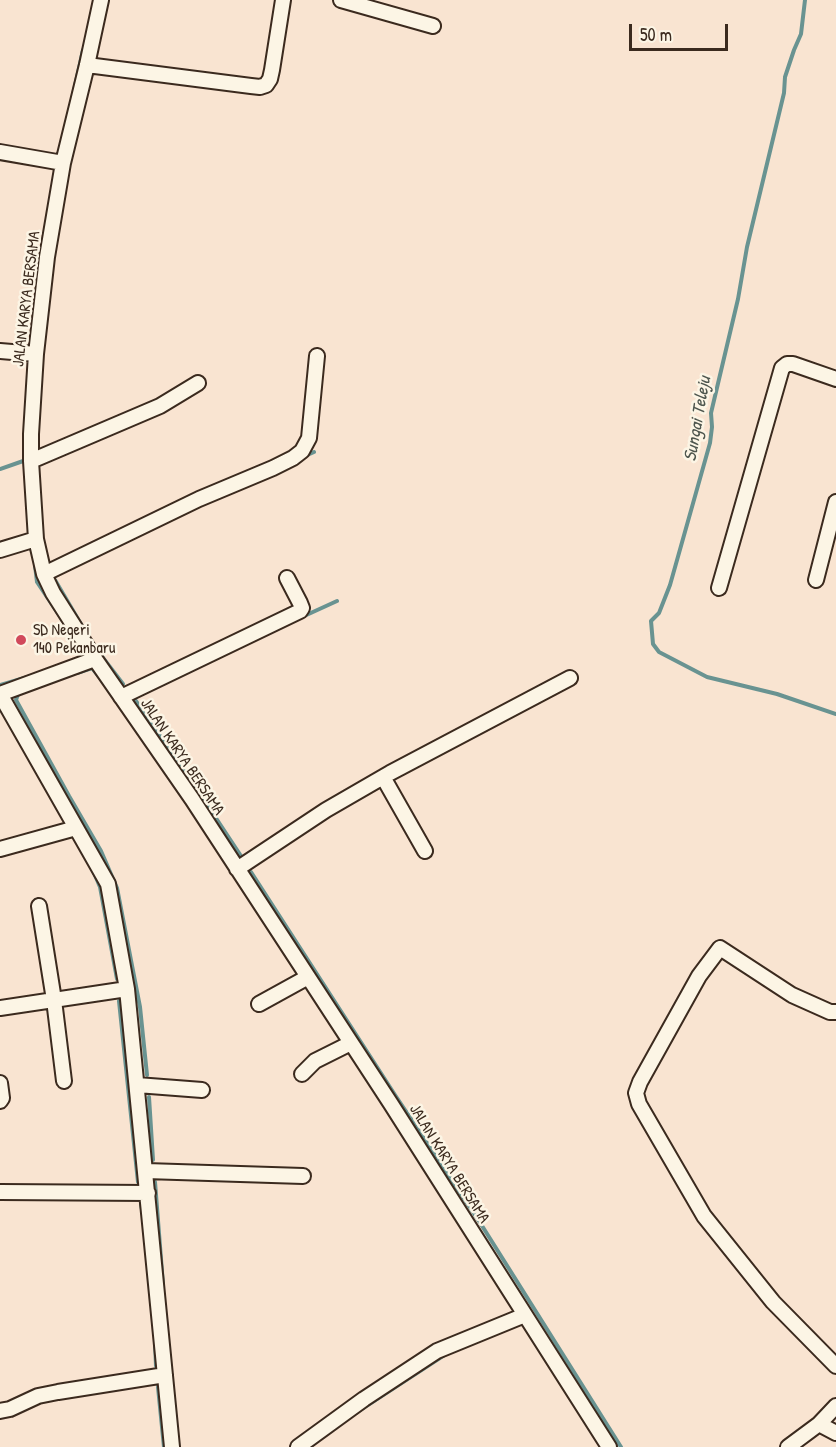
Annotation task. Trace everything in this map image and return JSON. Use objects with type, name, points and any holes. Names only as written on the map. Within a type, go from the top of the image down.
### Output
[{"type":"street","name":"JALAN KARYA BERSAMA","points":[[101,0],[63,163],[47,256],[36,354],[31,461],[36,539],[44,574],[53,593],[95,659],[192,799],[609,1447]]},
{"type":"street","points":[[87,65],[260,87],[266,85],[270,79],[284,0]]},
{"type":"street","points":[[342,0],[433,26]]},
{"type":"street","points":[[0,152],[63,163]]},
{"type":"street","points":[[0,351],[36,354]]},
{"type":"street","points":[[44,574],[273,468],[302,451],[309,438],[317,356]]},
{"type":"street","points":[[719,588],[783,368],[787,364],[793,364],[836,379]]},
{"type":"street","points":[[31,461],[160,406],[198,383]]},
{"type":"street","points":[[816,580],[836,502]]},
{"type":"street","points":[[0,550],[36,539]]},
{"type":"street","points":[[121,697],[300,611],[302,607],[288,578]]},
{"type":"street","points":[[95,659],[0,694],[108,884],[127,989],[172,1447]]},
{"type":"street","points":[[237,869],[326,810],[383,777],[570,678]]},
{"type":"street","points":[[383,777],[425,851]]},
{"type":"street","points":[[0,849],[76,828]]},
{"type":"street","points":[[39,906],[64,1081]]},
{"type":"street","points":[[836,1012],[830,1012],[792,995],[720,948],[699,976],[636,1093],[639,1104],[704,1216],[773,1302],[836,1366]]},
{"type":"street","points":[[259,1004],[308,977]]},
{"type":"street","points":[[0,1008],[127,989]]},
{"type":"street","points":[[302,1074],[315,1061],[351,1043]]},
{"type":"street","points":[[0,1083],[2,1098],[0,1101]]},
{"type":"street","points":[[137,1085],[202,1090]]},
{"type":"street","points":[[146,1170],[303,1176]]},
{"type":"street","points":[[0,1192],[148,1193]]},
{"type":"street","points":[[298,1447],[364,1399],[437,1351],[525,1315]]},
{"type":"street","points":[[0,1411],[10,1409],[38,1396],[165,1375]]},
{"type":"street","points":[[788,1447],[819,1424],[836,1406]]},
{"type":"street","points":[[819,1424],[836,1433]]},
{"type":"waterway","name":"Sungai Teleju","points":[[805,0],[801,34],[785,77],[784,93],[747,247],[738,299],[711,413],[710,443],[670,585],[659,613],[651,621],[653,644],[659,652],[707,677],[777,694],[836,714]]},
{"type":"waterway","points":[[69,113],[83,50]]},
{"type":"waterway","points":[[303,457],[314,452]]},
{"type":"waterway","points":[[0,469],[26,460]]},
{"type":"waterway","points":[[35,565],[37,582],[63,621]]},
{"type":"waterway","points":[[55,580],[85,631]]},
{"type":"waterway","points":[[302,617],[337,601]]},
{"type":"waterway","points":[[97,650],[123,684]]},
{"type":"waterway","points":[[77,673],[92,668],[100,678]]},
{"type":"waterway","points":[[0,685],[31,676]]},
{"type":"waterway","points":[[19,691],[16,700],[101,851],[117,888],[140,1007],[147,1075]]},
{"type":"waterway","points":[[131,694],[241,856]]},
{"type":"waterway","points":[[92,868],[100,887],[117,979]]},
{"type":"waterway","points":[[251,872],[479,1221],[621,1447]]},
{"type":"waterway","points":[[119,1001],[138,1182]]},
{"type":"waterway","points":[[149,1097],[153,1160]]},
{"type":"waterway","points":[[155,1182],[163,1285]]},
{"type":"waterway","points":[[141,1204],[143,1215]]},
{"type":"waterway","points":[[155,1342],[156,1366]]},
{"type":"waterway","points":[[354,1414],[446,1354]]},
{"type":"waterway","points":[[158,1387],[164,1447]]},
{"type":"place","name":"SD Negeri 140 Pekanbaru","points":[[21,640]]}]
